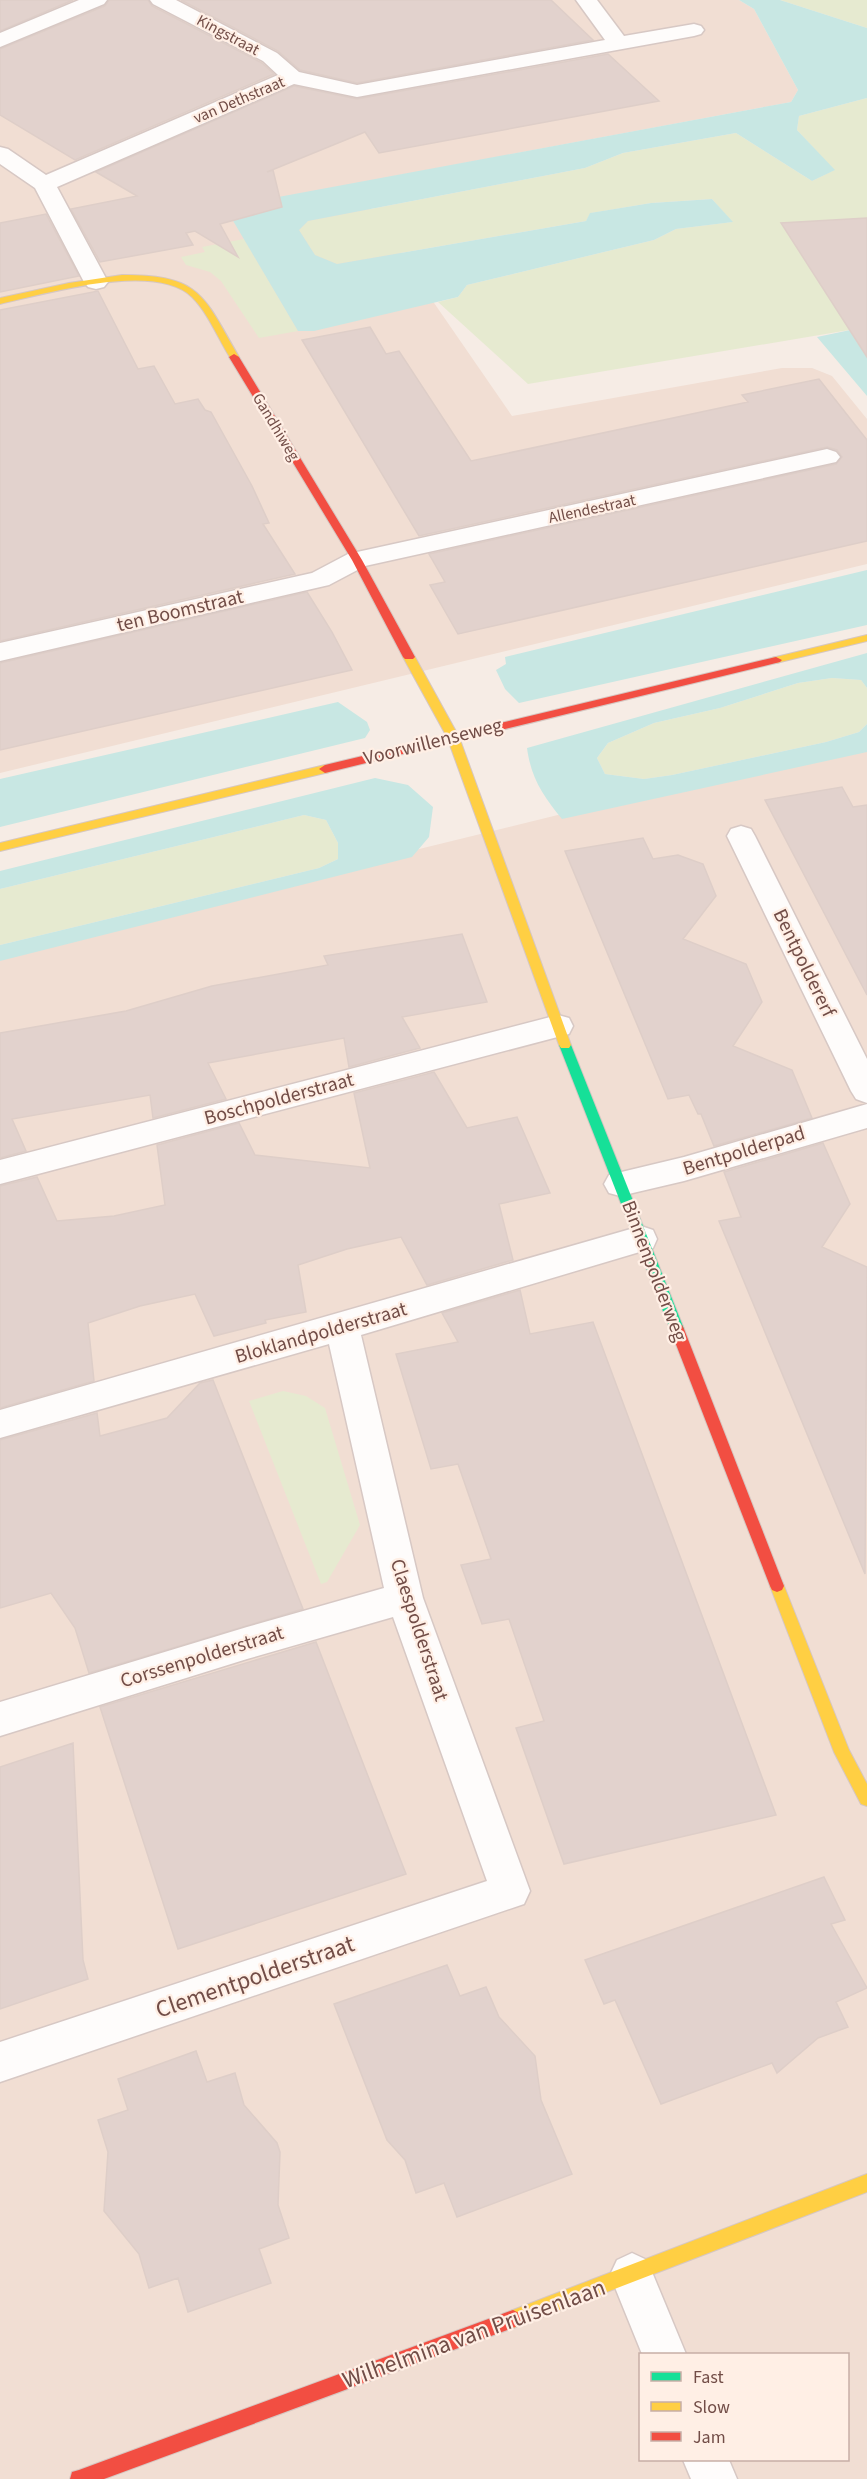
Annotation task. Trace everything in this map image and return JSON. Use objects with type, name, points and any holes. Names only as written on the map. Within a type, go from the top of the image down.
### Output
[{"type":"street","points":[[0,41],[97,0]]},
{"type":"street","name":"Kingstraat","points":[[160,0],[270,57],[292,77]]},
{"type":"street","points":[[586,0],[619,44]]},
{"type":"street","name":"van Dethstraat","points":[[44,184],[292,77],[357,91],[694,30]]},
{"type":"street","points":[[0,154],[44,184],[96,282]]},
{"type":"street","name":"Gandhiweg","points":[[0,301],[96,282],[150,278],[167,280],[188,289],[201,303],[357,560],[453,737]]},
{"type":"street","name":"Allendestraat","points":[[357,560],[827,457]]},
{"type":"street","name":"ten Boomstraat","points":[[0,652],[320,579],[357,560]]},
{"type":"street","name":"Voorwillenseweg","points":[[0,847],[867,638]]},
{"type":"street","name":"Binnenpolderweg","points":[[453,737],[558,1026],[641,1239],[842,1752],[867,1799]]},
{"type":"street","name":"Bentpoldererf","points":[[741,836],[867,1090]]},
{"type":"street","name":"Boschpolderstraat","points":[[0,1172],[558,1026]]},
{"type":"street","name":"Bentpolderpad","points":[[620,1184],[684,1169],[867,1116]]},
{"type":"street","name":"Bloklandpolderstraat","points":[[0,1424],[641,1239]]},
{"type":"street","name":"Claespolderstraat","points":[[342,1327],[405,1598],[510,1891]]},
{"type":"street","name":"Corssenpolderstraat","points":[[0,1719],[247,1643],[405,1598]]},
{"type":"street","name":"Clementpolderstraat","points":[[0,2062],[510,1891]]},
{"type":"street","name":"Wilhelmina van Pruisenlaan","points":[[79,2479],[632,2275],[867,2183]]},
{"type":"street","points":[[632,2275],[663,2353]]},
{"type":"street","points":[[706,2461],[714,2479]]},
{"type":"shaded area","points":[[0,0],[739,0],[754,9],[798,90],[791,102],[352,184],[512,416],[782,368],[812,368],[832,376],[867,419],[867,564],[0,773]]},
{"type":"shaded area","points":[[867,739],[867,2479],[0,2479],[0,952]]},
{"type":"green space","points":[[780,0],[867,0],[867,28]]},
{"type":"green space","points":[[867,98],[867,342],[855,329],[528,384],[438,302],[458,297],[467,285],[654,240],[676,229],[732,222],[712,199],[651,203],[591,213],[586,221],[337,264],[315,255],[299,230],[308,221],[585,168],[623,153],[736,133],[812,181],[834,170],[797,130],[799,116]]},
{"type":"green space","points":[[244,239],[298,331],[259,338],[221,281],[210,272],[186,265],[181,257],[205,252],[202,247]]},
{"type":"green space","points":[[832,678],[861,680],[867,688],[867,724],[859,732],[826,742],[644,779],[605,774],[597,758],[608,743],[654,723],[720,708],[798,683]]},
{"type":"green space","points":[[304,815],[326,820],[338,843],[338,859],[319,868],[0,945],[0,889]]},
{"type":"green space","points":[[283,1391],[306,1396],[325,1408],[360,1525],[327,1582],[321,1584],[249,1401]]},
{"type":"water","points":[[739,0],[780,0],[867,28],[867,98],[799,116],[797,130],[835,170],[812,181],[736,133],[623,153],[585,168],[308,221],[299,230],[315,255],[337,264],[586,221],[590,213],[651,203],[712,199],[733,222],[676,229],[654,240],[467,285],[458,297],[314,331],[298,331],[232,219],[251,202],[791,102],[798,90],[754,9]]},
{"type":"water","points":[[855,329],[867,342],[867,396],[817,337]]},
{"type":"water","points":[[867,570],[867,625],[519,703],[505,689],[496,670],[506,664],[505,657]]},
{"type":"water","points":[[867,653],[867,688],[861,680],[832,678],[798,683],[720,708],[654,723],[608,743],[597,758],[605,774],[644,779],[826,742],[859,732],[867,724],[867,752],[562,819],[544,794],[531,769],[527,748]]},
{"type":"water","points":[[338,702],[367,722],[370,730],[365,738],[0,827],[0,779]]},
{"type":"water","points":[[375,778],[408,785],[433,807],[429,837],[412,857],[0,961],[0,945],[319,868],[338,859],[338,843],[326,820],[304,815],[0,889],[0,871]]},
{"type":"building","points":[[0,0],[73,0],[0,31]]},
{"type":"building","points":[[109,0],[148,0],[152,6],[262,63],[274,74],[75,160],[0,115],[0,49],[105,6]]},
{"type":"building","points":[[181,0],[551,0],[593,40],[357,83],[300,70],[278,51]]},
{"type":"building","points":[[608,54],[659,101],[379,153],[365,132],[267,172],[273,170],[282,207],[220,224],[238,257],[195,231],[186,233],[193,245],[100,262],[71,209],[137,196],[96,172],[294,86],[357,99]]},
{"type":"building","points":[[46,214],[79,276],[0,292],[0,223]]},
{"type":"building","points":[[867,218],[867,357],[781,223]]},
{"type":"building","points":[[98,291],[138,369],[154,366],[175,404],[198,399],[205,410],[211,412],[252,486],[269,523],[263,524],[295,574],[0,641],[0,310]]},
{"type":"building","points":[[370,327],[386,354],[399,351],[471,461],[748,402],[742,395],[819,379],[867,440],[867,541],[458,634],[430,585],[445,582],[429,554],[836,464],[842,457],[837,450],[827,447],[419,536],[302,340]]},
{"type":"building","points":[[307,592],[352,670],[0,750],[0,663]]},
{"type":"building","points":[[842,787],[853,807],[867,805],[867,995],[765,800]]},
{"type":"building","points":[[643,838],[653,859],[678,855],[703,864],[716,896],[683,939],[746,964],[762,1002],[733,1046],[792,1070],[812,1118],[714,1146],[701,1114],[698,1114],[689,1095],[668,1099],[565,851]]},
{"type":"building","points":[[462,934],[487,1002],[402,1017],[420,1048],[349,1067],[344,1038],[208,1063],[226,1099],[153,1118],[150,1095],[12,1119],[26,1151],[0,1158],[0,1033],[126,1011],[212,986],[328,965],[324,956]]},
{"type":"building","points":[[434,1072],[467,1128],[517,1117],[550,1193],[499,1204],[513,1260],[427,1285],[401,1237],[347,1249],[298,1265],[306,1312],[265,1320],[266,1323],[214,1336],[195,1294],[140,1306],[88,1323],[94,1381],[0,1408],[0,1186],[37,1177],[57,1221],[114,1216],[165,1205],[157,1145],[239,1123],[255,1155],[370,1168],[354,1093]]},
{"type":"building","points":[[823,1143],[850,1204],[822,1247],[867,1267],[865,1574],[719,1221],[741,1217],[724,1172]]},
{"type":"building","points":[[520,1290],[530,1334],[593,1322],[776,1815],[564,1864],[516,1728],[544,1721],[509,1619],[482,1624],[461,1565],[491,1559],[458,1464],[431,1469],[396,1354],[458,1342],[442,1313]]},
{"type":"building","points":[[213,1380],[303,1609],[89,1673],[75,1628],[51,1593],[0,1608],[0,1440],[97,1413],[100,1436],[167,1418],[200,1383]]},
{"type":"building","points":[[316,1642],[406,1874],[178,1949],[100,1707]]},
{"type":"building","points":[[73,1743],[83,1960],[88,1979],[0,2009],[0,1767]]},
{"type":"building","points":[[824,1877],[845,1920],[831,1924],[867,1988],[836,2002],[848,2027],[818,2038],[777,2073],[772,2063],[661,2104],[615,2000],[604,2004],[585,1960]]},
{"type":"building","points":[[447,1965],[460,1996],[486,1987],[499,2017],[535,2056],[541,2100],[572,2174],[457,2217],[444,2183],[416,2193],[405,2160],[387,2140],[334,2004]]},
{"type":"building","points":[[196,2051],[207,2082],[235,2073],[244,2105],[277,2143],[280,2152],[278,2205],[289,2238],[259,2249],[271,2283],[188,2312],[178,2278],[149,2288],[139,2254],[104,2211],[108,2152],[98,2120],[128,2110],[118,2079]]},
{"type":"traffic: fast","points":[[565,1045],[677,1329]]},
{"type":"traffic: slow","points":[[0,301],[96,281],[122,278],[170,281],[195,294],[214,320],[234,357]]},
{"type":"traffic: slow","points":[[776,660],[867,638]]},
{"type":"traffic: slow","points":[[409,657],[453,737],[565,1045]]},
{"type":"traffic: slow","points":[[0,847],[325,769]]},
{"type":"traffic: slow","points":[[777,1586],[842,1752],[867,1799]]},
{"type":"traffic: slow","points":[[513,2319],[867,2183]]},
{"type":"traffic: jam","points":[[234,357],[357,560],[409,657]]},
{"type":"traffic: jam","points":[[325,769],[776,660]]},
{"type":"traffic: jam","points":[[677,1329],[777,1586]]},
{"type":"traffic: jam","points":[[79,2479],[513,2319]]}]
